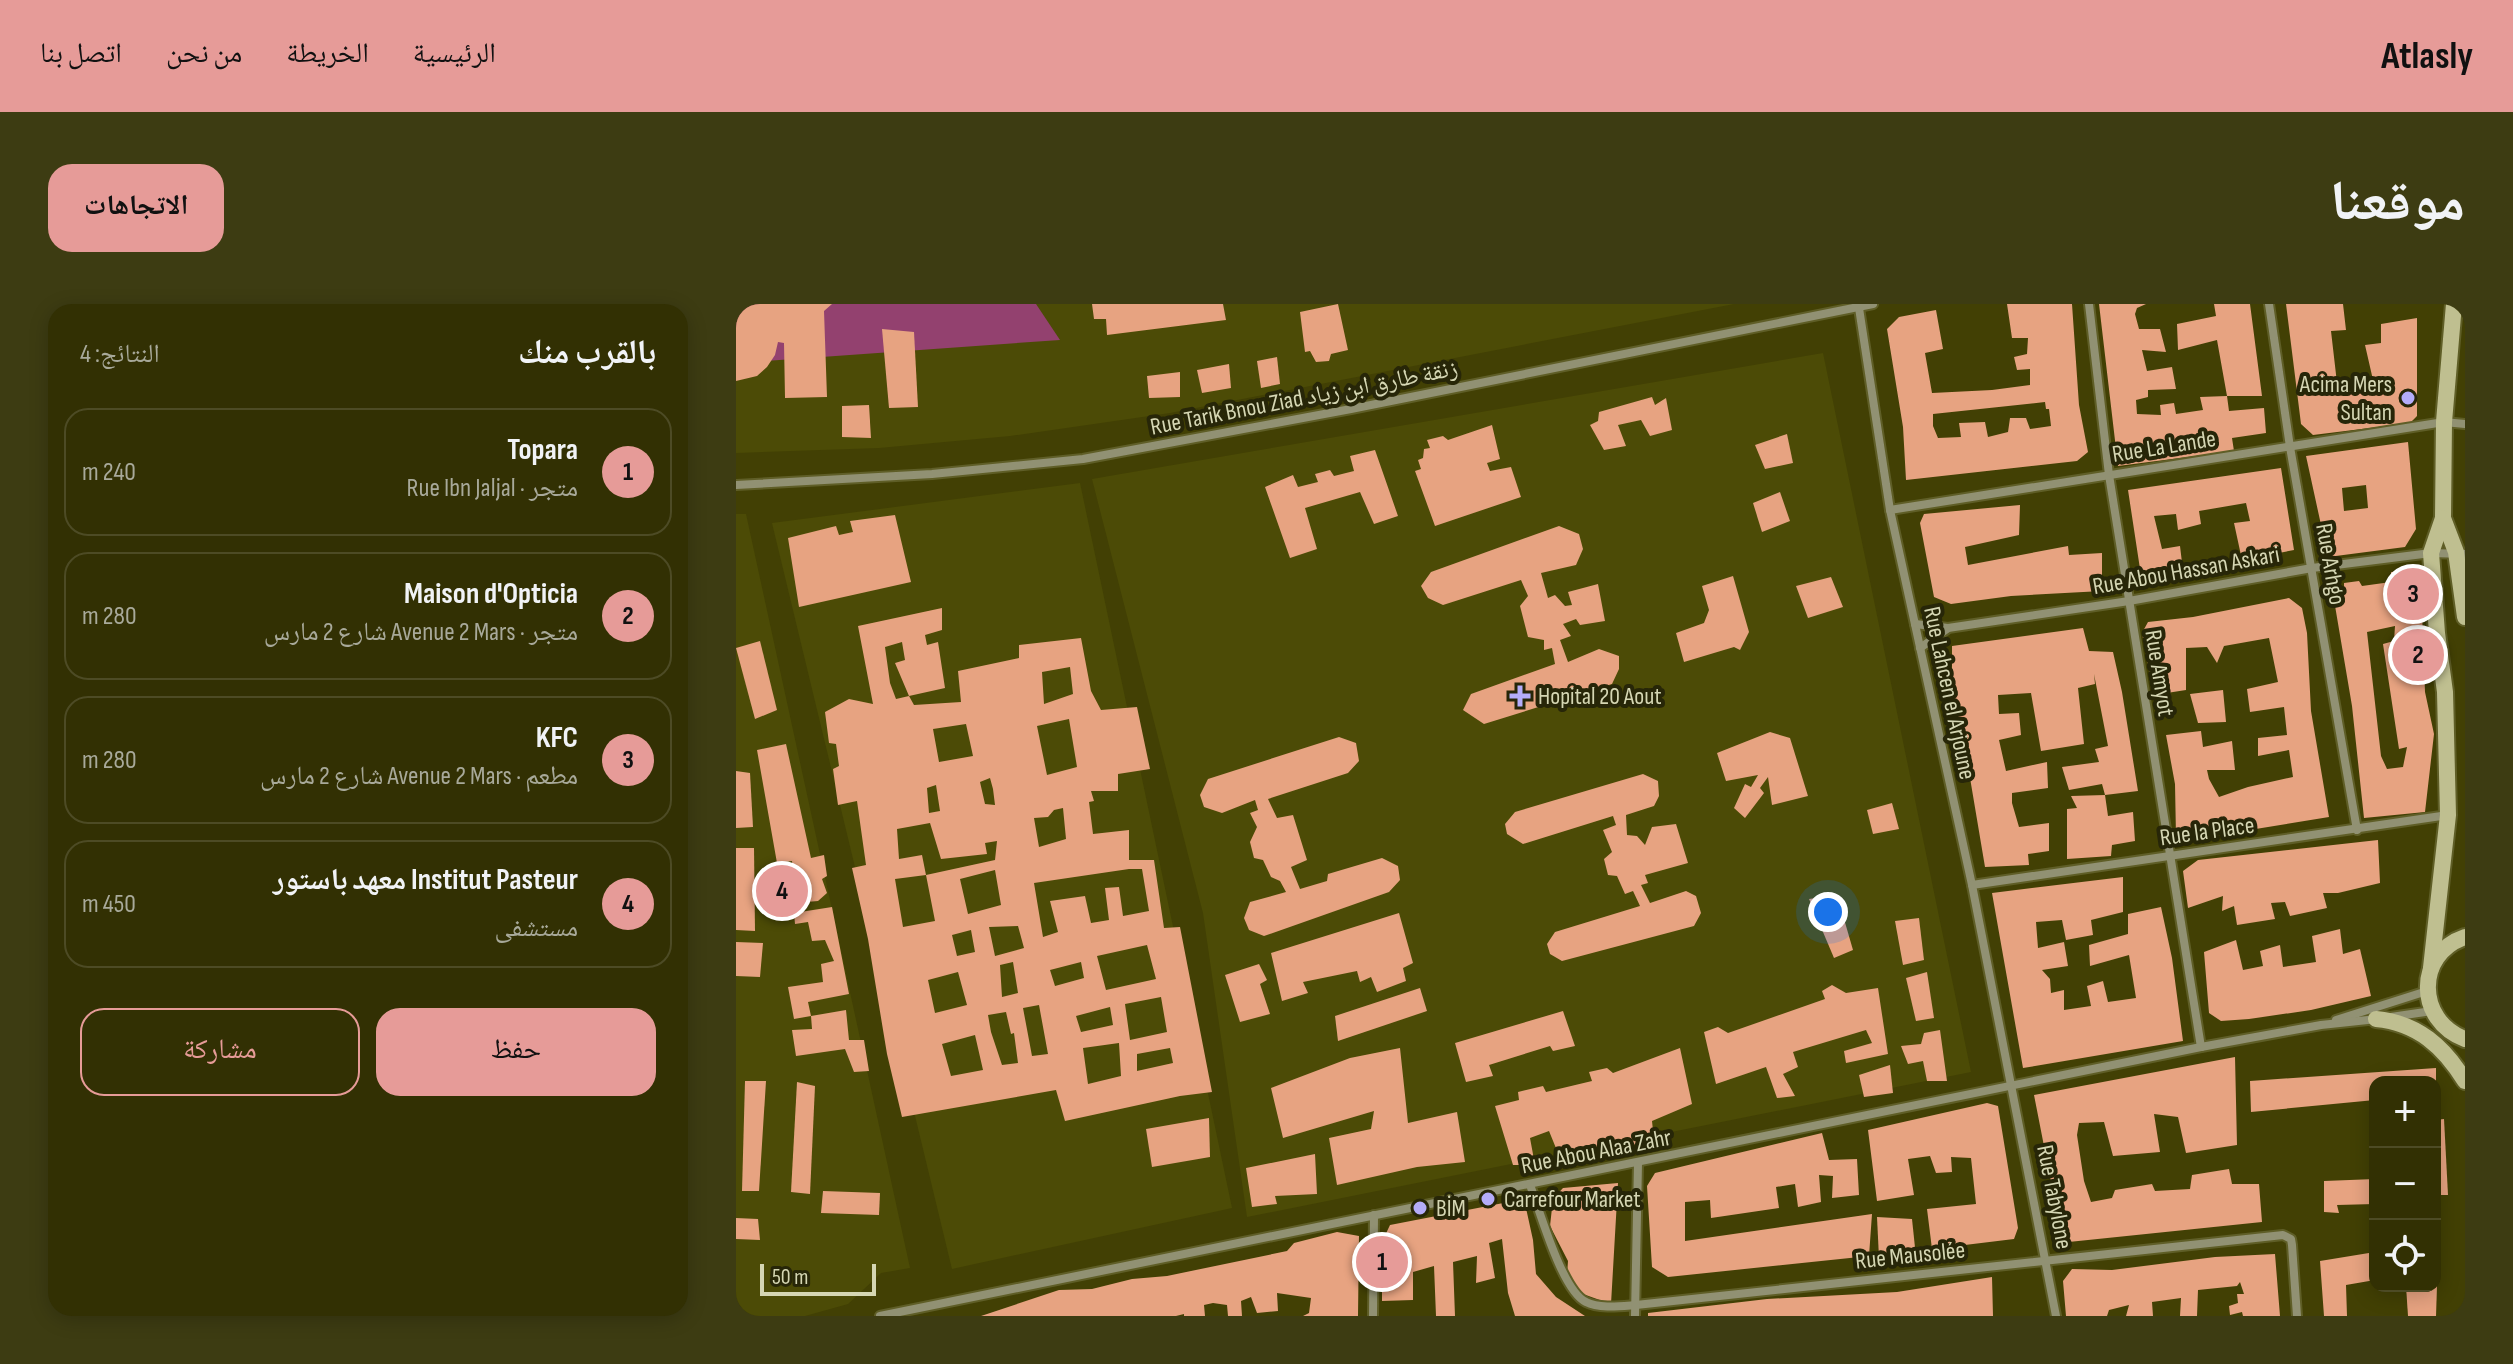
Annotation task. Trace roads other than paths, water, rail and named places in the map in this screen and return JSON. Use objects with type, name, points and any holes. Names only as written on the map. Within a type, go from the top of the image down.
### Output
[{"type":"main road","points":[[2454,304],[2444,422],[2443,518],[2431,553],[2445,692],[2448,815],[2427,991],[2432,1011],[2444,1027],[2465,1039]]},
{"type":"main road","points":[[2443,518],[2460,553],[2465,617]]},
{"type":"main road","points":[[2431,968],[2444,948],[2465,937]]},
{"type":"main road","points":[[2376,1019],[2413,1027],[2448,1057],[2465,1081]]},
{"type":"street","name":"Rue Tarik Bnou Ziad زنقة طارق ابن زياد","points":[[736,485],[932,474],[1083,459],[1873,304]]},
{"type":"street","name":"Rue Amyot","points":[[2089,304],[2109,475],[2201,1047]]},
{"type":"street","name":"Rue Arhgo","points":[[2269,304],[2290,447],[2357,830]]},
{"type":"street","name":"Rue Lahcen el Arjoune","points":[[1860,306],[1890,510],[2013,1086]]},
{"type":"street","name":"Rue La Lande","points":[[1890,510],[2444,422],[2465,424]]},
{"type":"street","name":"Rue Abou Hassan Askari","points":[[1915,624],[1948,628],[2129,601],[2312,568],[2431,553],[2460,553]]},
{"type":"street","name":"Rue Abou Hassan Askari","points":[[1920,648],[1948,628]]},
{"type":"street","name":"Rue la Place","points":[[1972,885],[2448,815]]},
{"type":"street","name":"Rue Abou Alaa Zahr","points":[[2321,1025],[2427,991]]},
{"type":"street","name":"Rue Abou Alaa Zahr","points":[[880,1316],[2201,1047],[2321,1025],[2432,1011]]},
{"type":"street","name":"Rue Tabylone","points":[[2013,1086],[2056,1316]]},
{"type":"street","points":[[1635,1316],[1638,1163]]},
{"type":"street","name":"Rue Mausolée","points":[[1530,1185],[1553,1249],[1573,1290],[1586,1302],[1636,1305],[2287,1236],[2292,1245],[2297,1316]]},
{"type":"street","points":[[1373,1316],[1374,1215]]},
{"type":"place","name":"Acima Mers Sultan","points":[[2408,398]]},
{"type":"place","name":"KFC","points":[[2413,594]]},
{"type":"place","name":"Maison d'Opticia","points":[[2418,655]]},
{"type":"place","name":"Hopital 20 Aout","points":[[1520,696]]},
{"type":"place","name":"Institut Pasteur معهد باستور","points":[[782,891]]},
{"type":"place","name":"Carrefour Market","points":[[1488,1199]]},
{"type":"place","name":"BİM","points":[[1420,1208]]},
{"type":"place","name":"Topara","points":[[1382,1262]]}]
